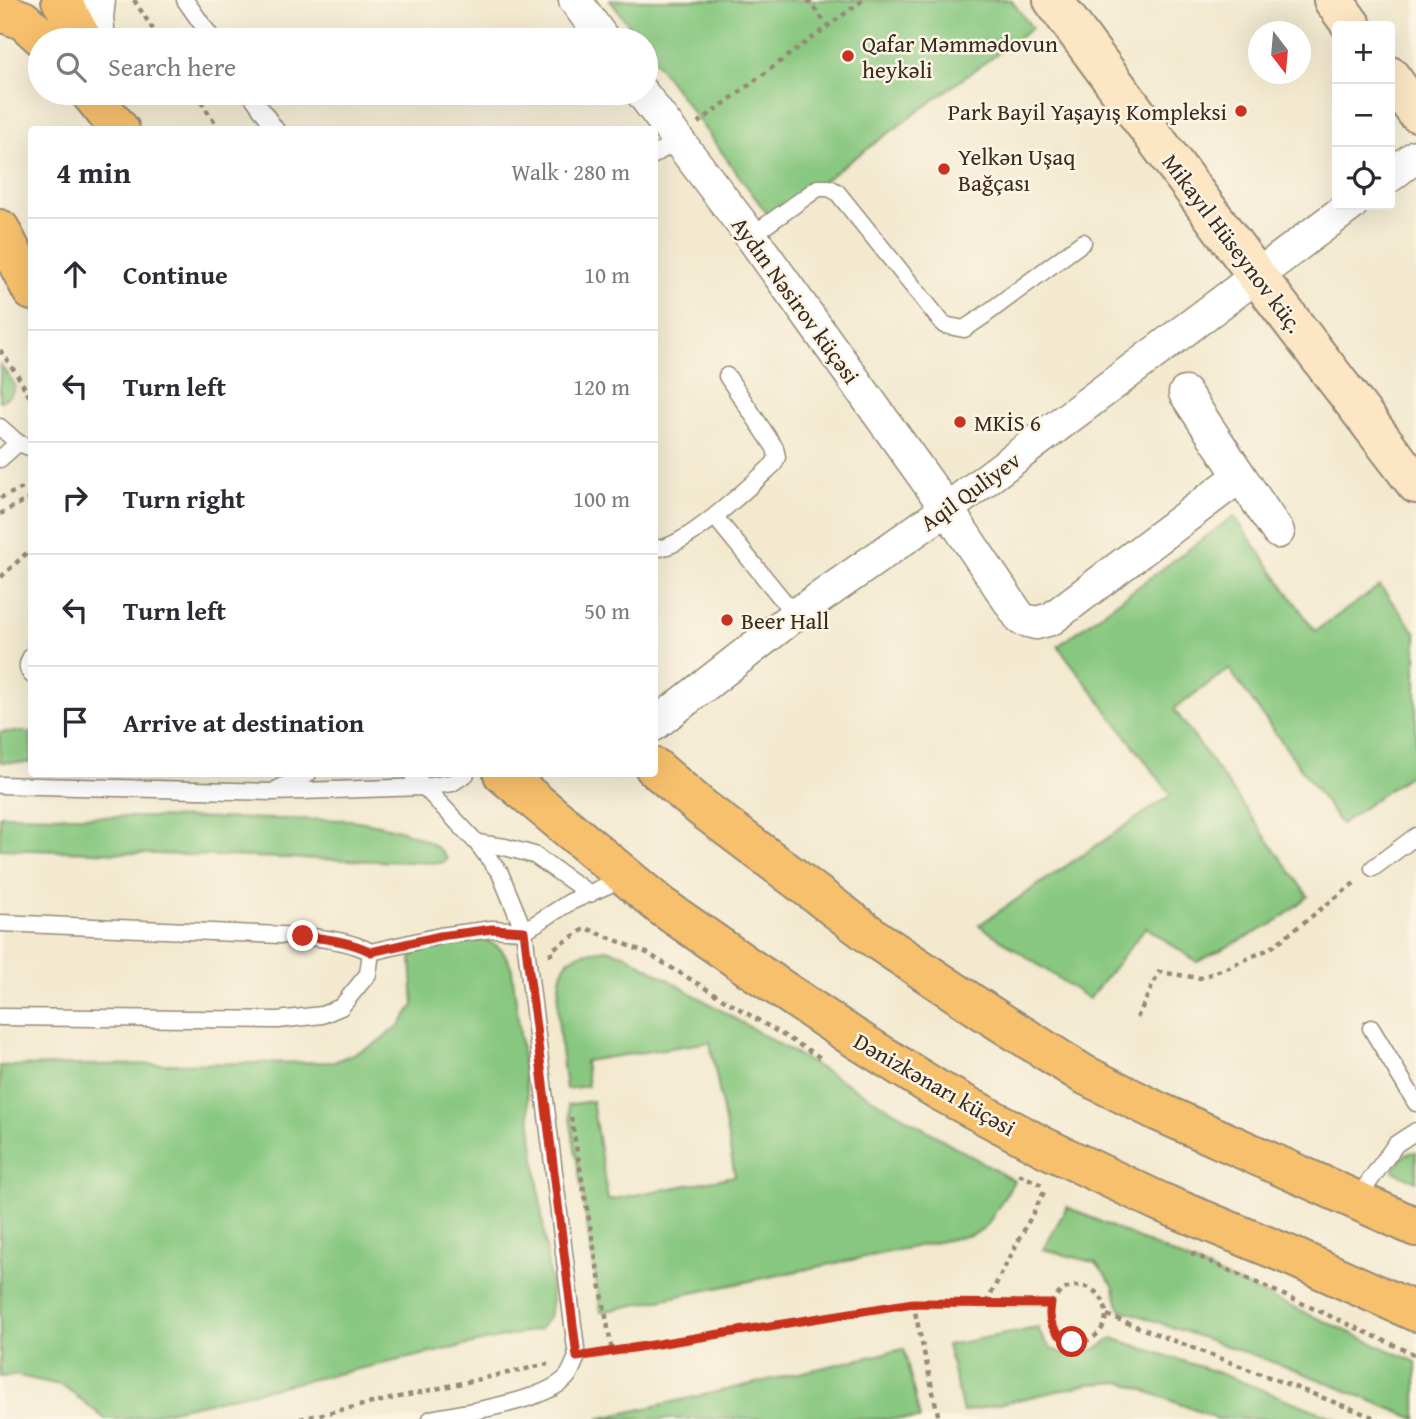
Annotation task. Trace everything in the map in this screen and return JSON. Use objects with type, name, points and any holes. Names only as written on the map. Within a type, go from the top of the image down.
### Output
[{"type":"highway","points":[[61,0],[76,28]]},
{"type":"highway","points":[[0,12],[23,20],[32,28]]},
{"type":"highway","points":[[100,105],[117,126]]},
{"type":"highway","points":[[124,105],[137,126]]},
{"type":"highway","points":[[0,229],[28,285]]},
{"type":"highway","points":[[0,255],[28,288]]},
{"type":"highway","points":[[658,770],[702,808],[877,940],[1083,1074],[1157,1111],[1416,1227]]},
{"type":"highway","name":"Dənizkənarı küçəsi","points":[[507,777],[661,906],[850,1035],[938,1090],[1042,1146],[1160,1202],[1291,1256],[1416,1312]]},
{"type":"street","points":[[98,28],[99,0]]},
{"type":"street","points":[[575,0],[595,28]]},
{"type":"street","name":"Mikayıl Hüseynov küç.","points":[[1053,0],[1257,276],[1416,484]]},
{"type":"street","points":[[1333,0],[1348,21]]},
{"type":"street","points":[[1395,83],[1416,112]]},
{"type":"street","name":"Aydın Nəsirov küçəsi","points":[[647,105],[657,126]]},
{"type":"street","name":"Aydın Nəsirov küçəsi","points":[[658,129],[666,147],[751,236],[947,509],[1021,620],[1036,623],[1051,619],[1240,476]]},
{"type":"street","points":[[1395,172],[1416,156]]},
{"type":"street","name":"Aqil Quliyev","points":[[658,722],[795,615],[947,509],[1344,210]]},
{"type":"street","points":[[1185,393],[1279,533]]},
{"type":"lane","points":[[185,0],[205,28]]},
{"type":"lane","points":[[258,105],[273,126]]},
{"type":"lane","points":[[751,236],[818,188],[829,188],[837,192],[944,325],[964,329],[1083,242]]},
{"type":"lane","points":[[658,550],[668,548],[715,517],[774,464],[777,457],[775,448],[727,376]]},
{"type":"lane","points":[[0,427],[25,445],[0,459]]},
{"type":"lane","points":[[715,517],[795,615]]},
{"type":"lane","points":[[271,792],[302,777]]},
{"type":"lane","points":[[415,777],[477,843],[500,873],[524,931],[577,1357],[568,1377],[545,1392],[516,1402],[431,1419]]},
{"type":"lane","points":[[0,785],[271,792],[424,787],[452,783],[461,777]]},
{"type":"lane","points":[[1373,869],[1416,836]]},
{"type":"lane","points":[[477,843],[534,855],[590,894]]},
{"type":"lane","points":[[0,923],[303,936],[340,941],[371,952],[440,936],[492,929],[524,931],[570,902],[626,877]]},
{"type":"lane","points":[[0,1017],[278,1020],[322,1015],[341,1007],[355,991],[368,974],[371,952]]},
{"type":"lane","points":[[1371,1028],[1416,1103]]},
{"type":"lane","points":[[1356,1200],[1396,1143],[1416,1131]]},
{"type":"path","points":[[134,0],[152,28]]},
{"type":"path","points":[[808,0],[828,26]]},
{"type":"path","points":[[666,147],[863,0]]},
{"type":"path","points":[[203,105],[217,126]]},
{"type":"path","points":[[0,350],[28,393]]},
{"type":"path","points":[[0,498],[28,486]]},
{"type":"path","points":[[0,514],[28,499]]},
{"type":"path","points":[[1,577],[28,552]]},
{"type":"path","points":[[1137,1018],[1159,972],[1200,978],[1271,948],[1373,869]]},
{"type":"path","points":[[551,961],[551,950],[586,928],[648,953],[831,1064]]},
{"type":"path","points":[[570,1112],[612,1351]]},
{"type":"path","points":[[1016,1172],[1053,1190]]},
{"type":"path","points":[[986,1303],[1044,1192]]},
{"type":"path","points":[[1191,1253],[1416,1355]]},
{"type":"path","points":[[1079,1285],[1088,1287],[1096,1291],[1106,1306],[1105,1324],[1091,1339],[1072,1342],[1055,1332],[1049,1313],[1051,1304],[1062,1289],[1079,1285]]},
{"type":"path","points":[[300,1419],[577,1357],[913,1303],[1051,1304]]},
{"type":"path","points":[[913,1303],[939,1419]]},
{"type":"path","points":[[1107,1315],[1378,1419]]},
{"type":"green space","points":[[610,0],[1011,0],[1032,28],[771,219],[658,65],[658,28],[631,28]]},
{"type":"green space","points":[[0,364],[15,385],[10,395],[0,401]]},
{"type":"green space","points":[[1234,516],[1315,631],[1380,586],[1416,633],[1416,770],[1341,824],[1229,669],[1174,709],[1308,896],[1275,923],[1197,962],[1146,927],[1089,999],[979,925],[1171,795],[1058,646]]},
{"type":"green space","points":[[0,732],[28,732],[28,763],[0,762]]},
{"type":"green space","points":[[0,815],[351,820],[389,827],[416,836],[439,849],[447,858],[441,863],[0,849]]},
{"type":"green space","points":[[484,940],[502,950],[512,969],[552,1298],[549,1317],[540,1329],[131,1419],[105,1419],[64,1386],[15,1375],[0,1377],[0,1066],[334,1062],[372,1046],[400,1025],[414,1005],[411,959],[417,950]]},
{"type":"green space","points":[[606,949],[624,954],[1014,1181],[988,1224],[971,1235],[601,1312],[568,1105],[592,1101],[608,1200],[735,1176],[710,1042],[585,1061],[588,1086],[566,1089],[558,1021],[559,984],[563,970],[569,960],[577,955]]},
{"type":"green space","points":[[1416,1152],[1416,1181],[1393,1171],[1405,1154]]},
{"type":"green space","points":[[1067,1207],[1416,1362],[1416,1419],[1298,1371],[1120,1309],[1113,1285],[1096,1263],[1043,1249]]},
{"type":"green space","points":[[1038,1328],[1044,1340],[1061,1353],[1081,1354],[1112,1338],[1219,1373],[1337,1419],[1218,1419],[1123,1382],[1089,1384],[963,1412],[947,1345]]},
{"type":"green space","points":[[904,1349],[920,1419],[598,1419]]},
{"type":"place","name":"Qafar Məmmədovun heykəli","points":[[848,56]]},
{"type":"place","name":"Park Bayil Yaşayış Kompleksi","points":[[1241,111]]},
{"type":"place","name":"Yelkən Uşaq Bağçası","points":[[944,169]]},
{"type":"place","name":"MKİS 6","points":[[960,422]]},
{"type":"place","name":"Beer Hall","points":[[727,620]]},
{"type":"route","points":[[303,936],[340,941],[371,952],[440,936],[492,929],[524,931],[577,1357],[913,1303],[1051,1304],[1049,1313],[1055,1332],[1072,1342]]}]
